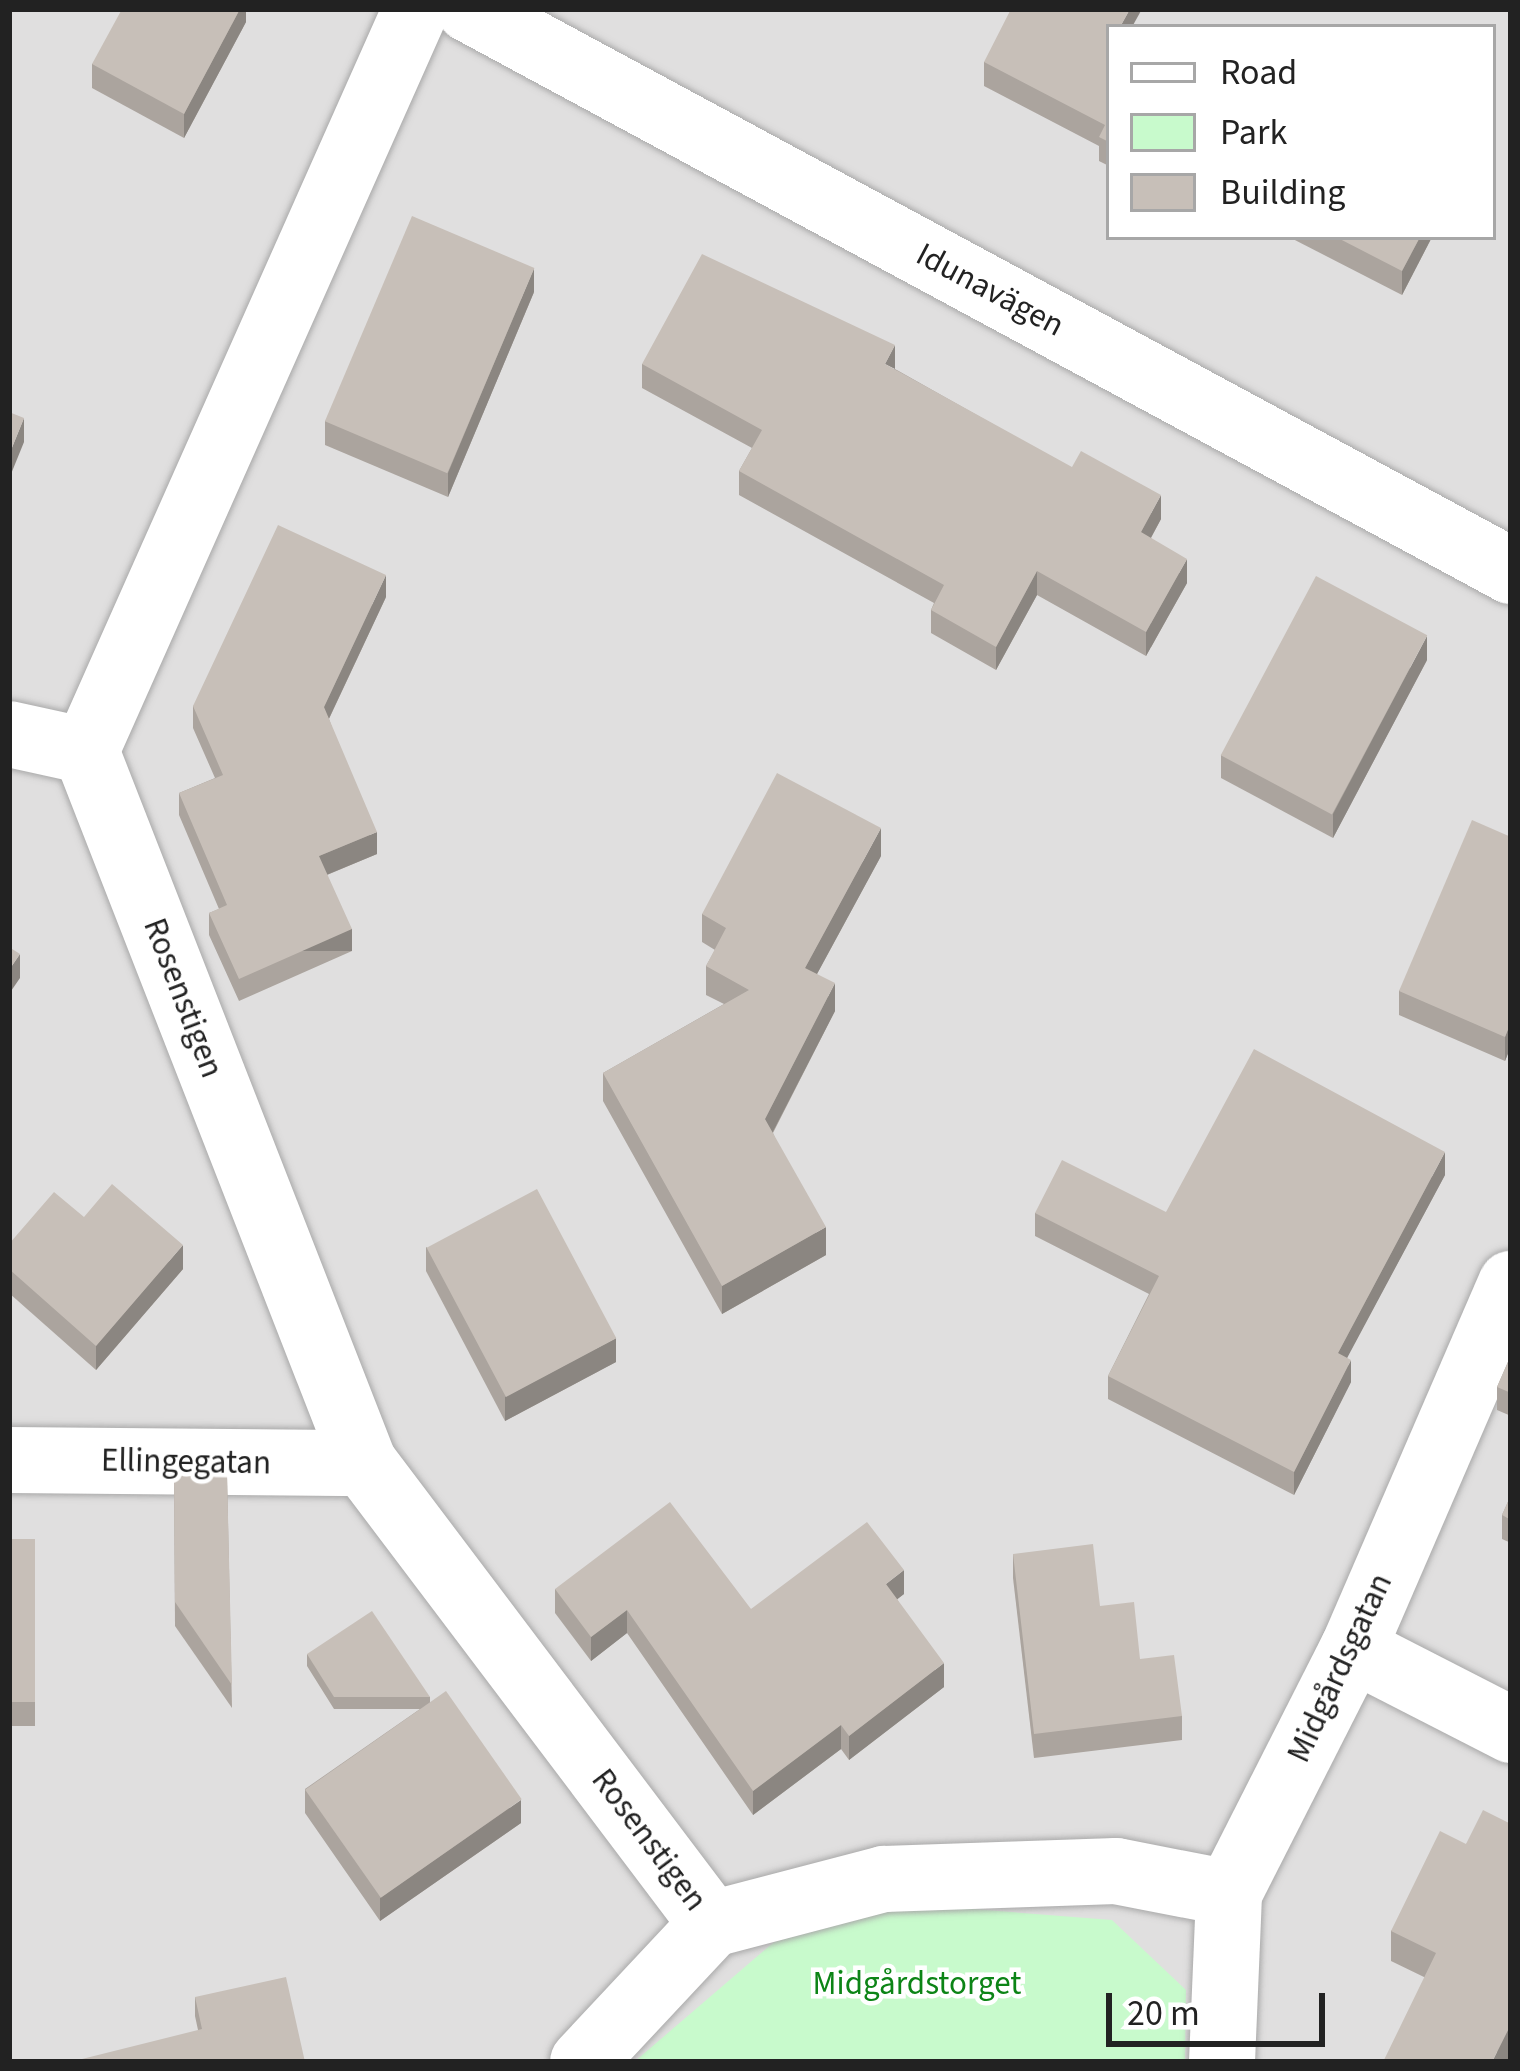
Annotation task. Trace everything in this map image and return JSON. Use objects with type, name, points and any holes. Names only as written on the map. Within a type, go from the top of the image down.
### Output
[{"type":"street","points":[[9,734],[86,751],[416,9]]},
{"type":"street","name":"Idunavägen","points":[[469,9],[1511,571]]},
{"type":"street","name":"Rosenstigen","points":[[86,751],[364,1463],[712,1924]]},
{"type":"street","name":"Midgårdsgatan","points":[[1222,2062],[1229,1893],[1354,1649],[1511,1284]]},
{"type":"street","name":"Ellingegatan","points":[[9,1460],[364,1463]]},
{"type":"street","points":[[1354,1649],[1511,1730]]},
{"type":"street","points":[[583,2062],[712,1924],[884,1879],[1116,1871],[1229,1893]]},
{"type":"shaded area","points":[[9,9],[1511,9],[1511,2062],[9,2062]]},
{"type":"green space","name":"Midgårdstorget","points":[[910,1904],[1112,1920],[1186,1990],[1185,2062],[634,2062],[774,1942]]},
{"type":"building","points":[[122,9],[240,9],[184,114],[92,64]]},
{"type":"building","points":[[1011,9],[1130,9],[1122,24],[1106,24],[1106,140],[1099,137],[1105,125],[984,62]]},
{"type":"building","points":[[412,216],[534,268],[447,473],[325,421]]},
{"type":"building","points":[[1342,240],[1418,240],[1402,271]]},
{"type":"building","points":[[702,254],[895,345],[885,364],[1072,467],[1081,451],[1161,495],[1141,532],[1187,559],[1146,632],[1037,571],[996,647],[931,610],[944,585],[739,471],[762,430],[642,364]]},
{"type":"building","points":[[9,412],[24,418],[9,455]]},
{"type":"building","points":[[278,525],[386,575],[324,707],[377,832],[319,856],[352,929],[239,979],[209,913],[227,905],[179,793],[223,775],[193,706]]},
{"type":"building","points":[[1316,576],[1427,635],[1332,814],[1221,755]]},
{"type":"building","points":[[777,773],[881,828],[805,968],[835,983],[765,1119],[826,1227],[722,1286],[603,1073],[749,990],[706,966],[726,928],[702,914]]},
{"type":"building","points":[[1472,820],[1511,837],[1511,1022],[1505,1037],[1399,991]]},
{"type":"building","points":[[9,947],[20,954],[9,970]]},
{"type":"building","points":[[1254,1049],[1445,1152],[1338,1353],[1351,1360],[1294,1472],[1108,1376],[1159,1276],[1035,1213],[1062,1160],[1166,1212]]},
{"type":"building","points":[[112,1184],[183,1245],[96,1346],[9,1269],[9,1244],[54,1192],[84,1217]]},
{"type":"building","points":[[537,1189],[616,1338],[506,1397],[427,1248]]},
{"type":"building","points":[[1511,1355],[1511,1393],[1497,1387]]},
{"type":"building","points":[[174,1475],[227,1475],[232,1685],[175,1602]]},
{"type":"building","points":[[1511,1495],[1511,1520],[1502,1515]]},
{"type":"building","points":[[670,1502],[751,1609],[867,1522],[904,1570],[886,1584],[944,1663],[849,1736],[841,1725],[753,1791],[627,1610],[591,1637],[555,1589]]},
{"type":"building","points":[[9,1539],[35,1539],[35,1702],[9,1702]]},
{"type":"building","points":[[1093,1544],[1100,1606],[1134,1602],[1140,1659],[1174,1655],[1182,1716],[1034,1734],[1013,1554]]},
{"type":"building","points":[[372,1611],[430,1697],[334,1697],[307,1654]]},
{"type":"building","points":[[446,1691],[522,1799],[381,1898],[305,1790]]},
{"type":"building","points":[[1483,1810],[1511,1824],[1511,2024],[1492,2062],[1383,2062],[1436,1953],[1391,1931],[1440,1831],[1466,1844]]},
{"type":"building","points":[[286,1977],[305,2062],[70,2062],[202,2029],[195,1997]]}]
